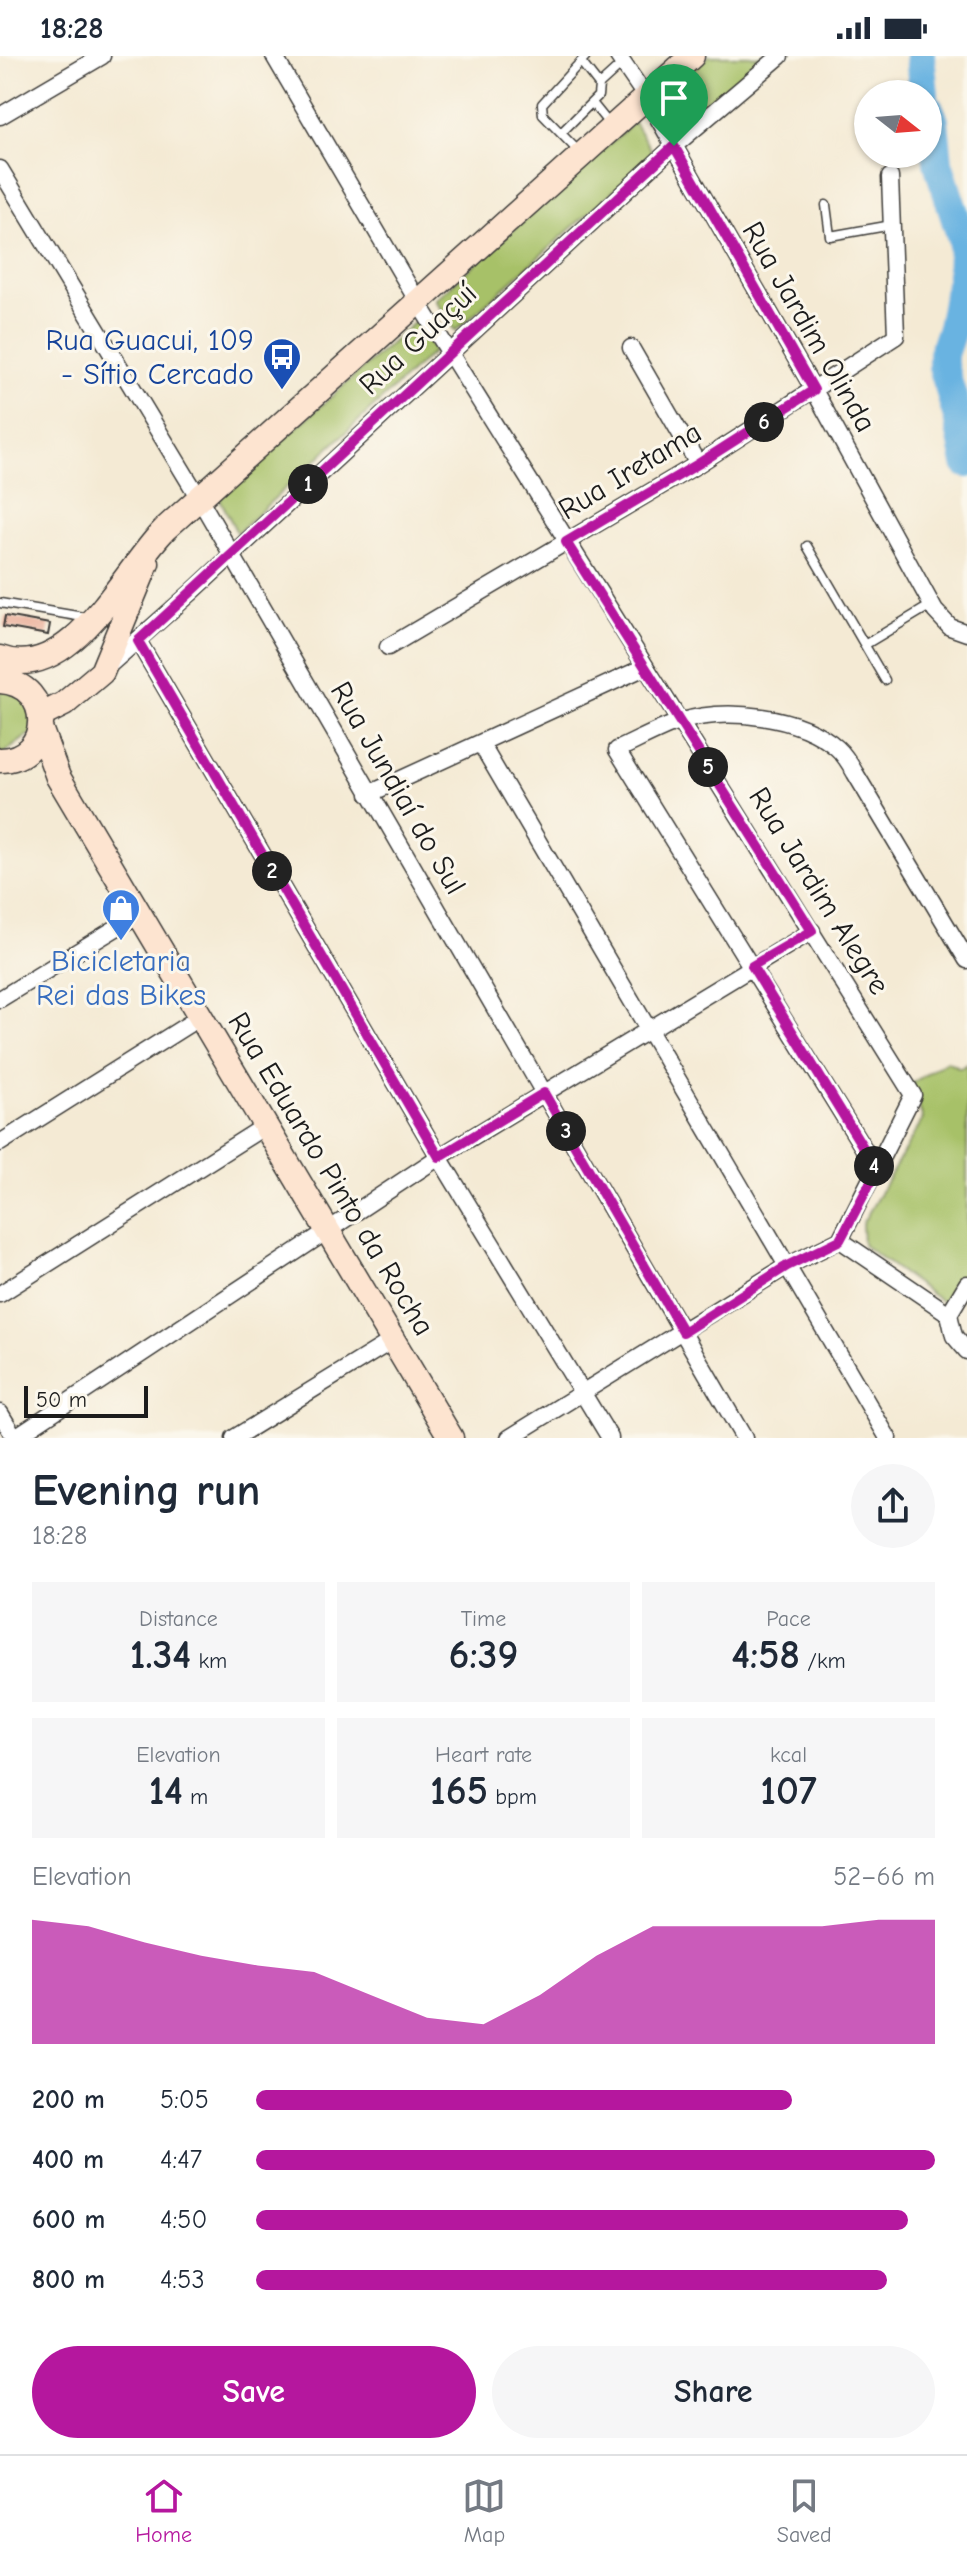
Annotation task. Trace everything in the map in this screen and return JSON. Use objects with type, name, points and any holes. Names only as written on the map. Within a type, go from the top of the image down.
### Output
[{"type":"main road","name":"Rua Guaçuí","points":[[36,661],[54,653],[94,619],[158,536],[199,498],[692,56]]},
{"type":"main road","name":"Rua Guaçuí","points":[[5,761],[31,746],[40,722],[102,672],[158,536]]},
{"type":"main road","points":[[94,619],[109,639],[102,672]]},
{"type":"main road","points":[[0,658],[17,662],[36,661]]},
{"type":"main road","points":[[8,680],[36,661]]},
{"type":"main road","name":"Rua Eduardo Pinto da Rocha","points":[[8,680],[37,704],[58,777],[451,1438]]},
{"type":"main road","points":[[5,761],[58,777]]},
{"type":"street","points":[[0,116],[102,56]]},
{"type":"street","name":"Rua Jardim Alegre","points":[[274,56],[418,302],[913,1095],[840,1240]]},
{"type":"street","name":"Rua Guaçuí","points":[[102,672],[674,146],[780,56]]},
{"type":"street","name":"Rua Jardim Olinda","points":[[620,60],[646,97],[814,390],[931,604],[950,627],[967,633]]},
{"type":"street","name":"Rua Jundiaí do Sul","points":[[0,169],[199,498],[744,1438]]},
{"type":"street","points":[[890,177],[892,225]]},
{"type":"street","name":"Rua Iretama","points":[[388,647],[698,464],[896,336],[892,225]]},
{"type":"street","points":[[631,348],[698,464]]},
{"type":"street","points":[[138,641],[439,1157],[610,1438]]},
{"type":"street","points":[[369,794],[645,667]]},
{"type":"street","points":[[877,1170],[617,750],[679,722],[720,713],[744,713],[811,731],[829,741],[841,751],[855,773],[967,960]]},
{"type":"street","points":[[481,744],[888,1438]]},
{"type":"street","points":[[0,999],[139,914]]},
{"type":"street","points":[[0,1413],[15,1438],[439,1157],[812,931]]},
{"type":"street","points":[[0,1143],[200,1017]]},
{"type":"street","points":[[0,1294],[265,1126]]},
{"type":"street","points":[[509,1438],[787,1266],[840,1240],[949,1314],[954,1336],[967,1351]]},
{"type":"street","points":[[949,1314],[967,1284]]},
{"type":"street","points":[[234,1438],[276,1409],[393,1340]]},
{"type":"lane","points":[[582,155],[543,115],[542,104],[583,59],[599,85]]},
{"type":"lane","points":[[561,133],[593,104],[599,85],[620,60]]},
{"type":"lane","points":[[593,104],[612,127]]},
{"type":"lane","points":[[826,205],[830,236],[892,225]]},
{"type":"lane","points":[[807,546],[885,680]]},
{"type":"lane","points":[[0,603],[94,619]]},
{"type":"lane","points":[[866,644],[931,604]]},
{"type":"green space","points":[[709,56],[765,56],[677,133],[659,100]]},
{"type":"green space","points":[[634,122],[654,155],[455,331],[435,300]]},
{"type":"green space","points":[[417,320],[434,351],[237,533],[219,497]]},
{"type":"green space","points":[[0,688],[27,700],[34,731],[0,756]]},
{"type":"green space","points":[[947,1061],[960,1068],[967,1064],[967,1270],[948,1306],[863,1245],[862,1224],[923,1119],[911,1084]]},
{"type":"building","points":[[5,616],[50,624],[48,635],[3,627]]},
{"type":"waterway","points":[[920,56],[923,80]]},
{"type":"waterway","points":[[940,168],[963,242],[962,276],[952,328],[943,354],[943,366],[967,463]]},
{"type":"place","name":"Rua Guacui, 109 - Sítio Cercado","points":[[282,391]]},
{"type":"place","name":"Bicicletaria Rei das Bikes","points":[[121,942]]},
{"type":"route","points":[[674,146],[814,390],[698,464],[566,542],[812,931],[752,966],[877,1170],[840,1240],[787,1266],[683,1332],[544,1093],[439,1157],[138,641],[674,146]]}]
